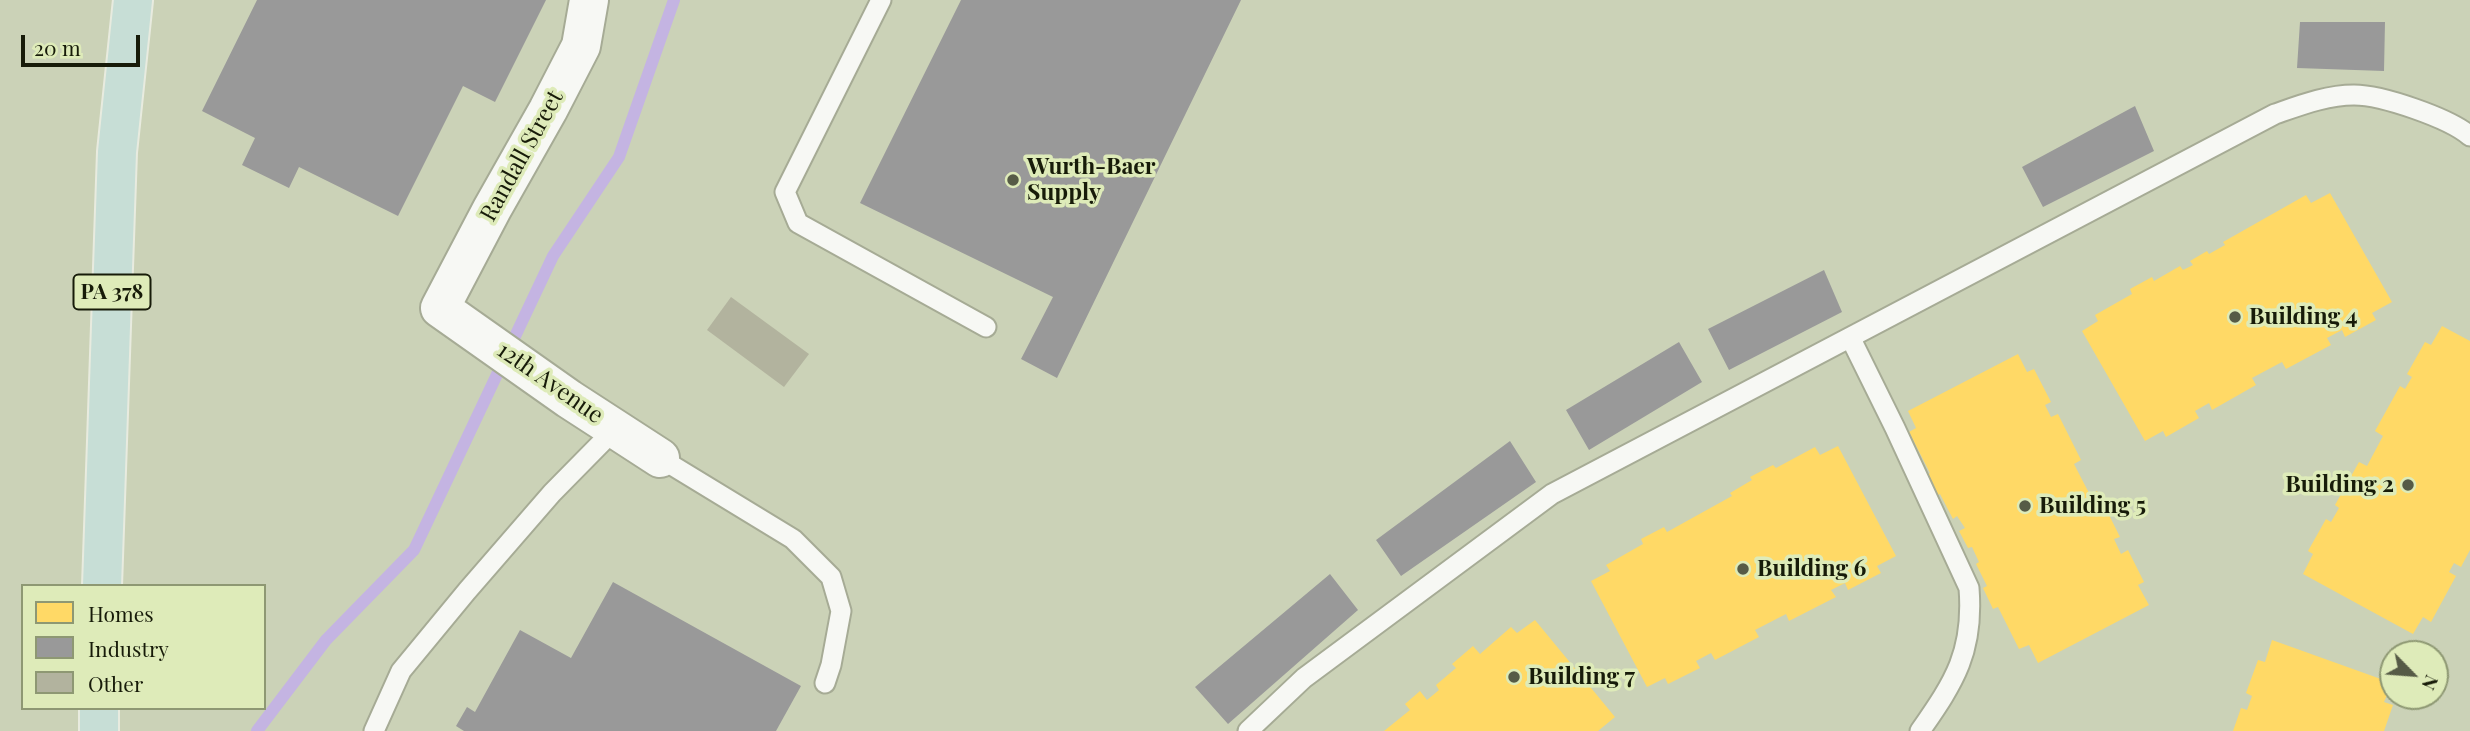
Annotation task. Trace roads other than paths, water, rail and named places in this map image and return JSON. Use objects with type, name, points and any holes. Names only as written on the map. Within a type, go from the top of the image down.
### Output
[{"type":"highway","name":"PA 378","points":[[102,584],[117,152],[134,0]]},
{"type":"highway","points":[[99,710],[99,731]]},
{"type":"street","name":"Randall Street","points":[[440,308],[580,46],[589,0]]},
{"type":"street","name":"12th Avenue","points":[[440,308],[569,399],[660,458]]},
{"type":"lane","points":[[881,0],[785,192],[798,223],[985,327]]},
{"type":"lane","points":[[1248,731],[1304,678],[1552,494],[2275,114],[2315,100],[2355,95],[2412,107],[2470,136]]},
{"type":"lane","points":[[1851,339],[1969,588],[1971,617],[1965,652],[1949,690],[1920,731]]},
{"type":"lane","points":[[374,731],[401,671],[544,503],[615,429]]},
{"type":"lane","points":[[660,458],[793,538],[831,577],[841,611],[825,683]]},
{"type":"waterway","points":[[257,731],[326,640],[414,550],[553,256],[619,157],[674,0]]},
{"type":"place","name":"Wurth-Baer Supply","points":[[1013,180]]},
{"type":"place","name":"Building 4","points":[[2235,317]]},
{"type":"place","name":"Building 2","points":[[2408,485]]},
{"type":"place","name":"Building 5","points":[[2025,506]]},
{"type":"place","name":"Building 6","points":[[1743,569]]},
{"type":"place","name":"Building 7","points":[[1514,677]]}]
